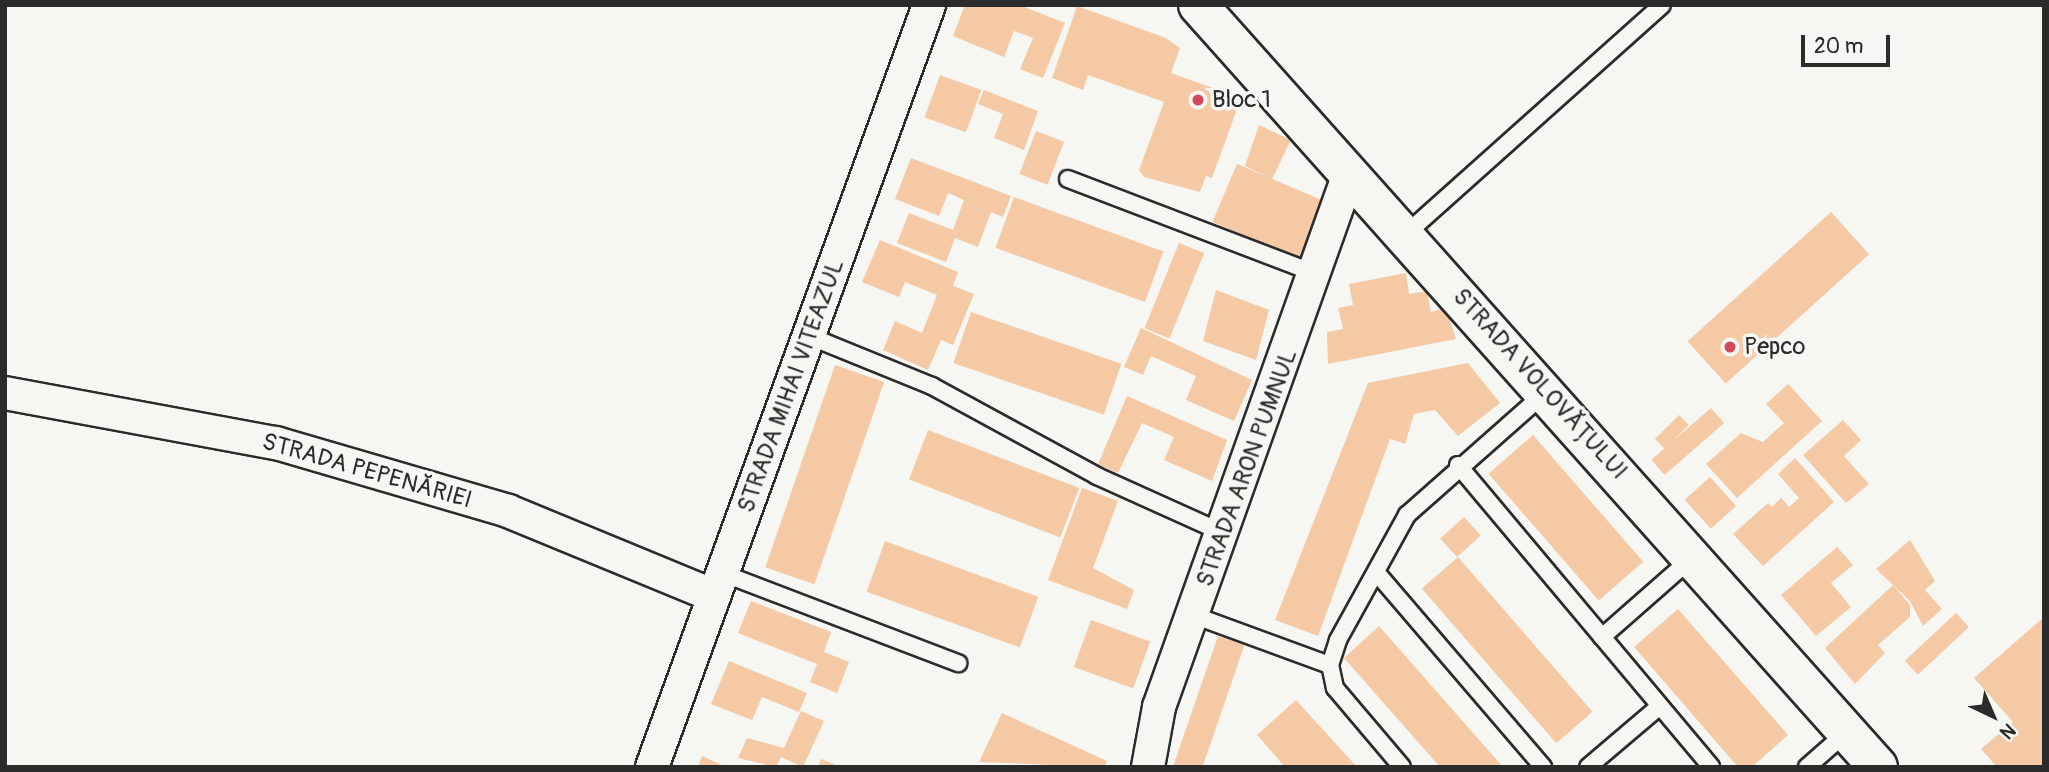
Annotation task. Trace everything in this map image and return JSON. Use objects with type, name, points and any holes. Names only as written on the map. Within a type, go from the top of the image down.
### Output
[{"type":"main road","name":"STRADA VOLOVĂȚULUI","points":[[1198,5],[1350,171],[1878,767]]},
{"type":"street","name":"STRADA MIHAI VITEAZUL","points":[[652,767],[929,5]]},
{"type":"street","name":"STRADA ARON PUMNUL","points":[[1148,767],[1159,708],[1317,274],[1350,171]]},
{"type":"street","name":"STRADA PEPENĂRIEI","points":[[5,393],[276,443],[508,511],[718,584]]},
{"type":"lane","points":[[1406,234],[1662,5]]},
{"type":"lane","points":[[1068,179],[1317,274]]},
{"type":"lane","points":[[809,336],[932,386],[1097,476],[1223,533]]},
{"type":"lane","points":[[1402,767],[1335,688],[1330,664],[1407,515],[1458,466],[1546,391]]},
{"type":"lane","points":[[1458,466],[1711,767]]},
{"type":"lane","points":[[1602,637],[1693,557]]},
{"type":"lane","points":[[1376,572],[1543,767]]},
{"type":"lane","points":[[718,584],[958,663]]},
{"type":"lane","points":[[1193,615],[1330,664]]},
{"type":"lane","points":[[1588,767],[1660,706]]},
{"type":"lane","points":[[1807,767],[1847,732]]},
{"type":"building","points":[[965,5],[1019,5],[1065,23],[1043,78],[1020,69],[1033,38],[1014,31],[1004,57],[953,36]]},
{"type":"building","name":"Bloc 1","points":[[1077,6],[1166,38],[1180,48],[1171,73],[1241,98],[1212,178],[1206,176],[1200,192],[1144,177],[1139,170],[1164,102],[1088,75],[1083,90],[1052,78]]},
{"type":"building","points":[[940,75],[981,90],[966,132],[925,117]]},
{"type":"building","points":[[984,90],[1038,111],[1024,150],[994,138],[1003,114],[978,104]]},
{"type":"building","points":[[1259,125],[1291,140],[1272,179],[1245,166]]},
{"type":"building","points":[[1036,131],[1064,142],[1048,185],[1020,174]]},
{"type":"building","points":[[911,158],[1011,196],[1003,217],[991,212],[978,247],[955,238],[946,262],[897,243],[909,213],[953,230],[964,200],[948,193],[939,216],[895,199]]},
{"type":"building","points":[[1237,164],[1328,203],[1304,261],[1212,222]]},
{"type":"building","points":[[1014,197],[1163,251],[1145,302],[996,248]]},
{"type":"building","points":[[1831,212],[1869,254],[1726,384],[1688,341]]},
{"type":"building","points":[[880,240],[958,272],[953,286],[974,294],[953,345],[941,340],[928,370],[883,350],[895,321],[922,333],[937,295],[905,282],[899,297],[862,282]]},
{"type":"building","points":[[1179,243],[1204,253],[1170,338],[1145,328]]},
{"type":"building","points":[[1406,273],[1409,294],[1427,291],[1431,312],[1446,308],[1456,339],[1328,364],[1327,332],[1343,329],[1338,308],[1353,305],[1349,284]]},
{"type":"building","points":[[1216,290],[1269,310],[1256,360],[1203,341]]},
{"type":"building","points":[[971,312],[1121,364],[1104,415],[953,363]]},
{"type":"building","points":[[1141,328],[1252,380],[1234,421],[1186,400],[1196,376],[1151,356],[1143,375],[1124,367]]},
{"type":"building","points":[[1468,363],[1500,403],[1458,436],[1435,410],[1414,414],[1405,444],[1390,439],[1318,636],[1275,620],[1368,383]]},
{"type":"building","points":[[835,365],[884,382],[814,584],[765,567]]},
{"type":"building","points":[[1788,384],[1822,421],[1737,498],[1706,464],[1741,433],[1763,442],[1784,423],[1766,404]]},
{"type":"building","points":[[1127,396],[1227,440],[1212,481],[1164,460],[1174,437],[1142,423],[1118,473],[1098,464]]},
{"type":"building","points":[[1711,408],[1724,423],[1664,475],[1651,460]]},
{"type":"building","points":[[1679,415],[1689,425],[1665,449],[1655,439]]},
{"type":"building","points":[[1843,420],[1861,440],[1844,456],[1869,484],[1846,503],[1803,455]]},
{"type":"building","points":[[928,430],[1079,488],[1060,538],[909,479]]},
{"type":"building","points":[[1533,435],[1643,562],[1599,600],[1488,474]]},
{"type":"building","points":[[1795,458],[1834,502],[1763,566],[1733,534],[1768,503],[1772,507],[1781,498],[1789,507],[1799,498],[1778,474]]},
{"type":"building","points":[[1710,477],[1736,506],[1711,529],[1685,500]]},
{"type":"building","points":[[1082,488],[1118,501],[1093,568],[1134,590],[1127,609],[1048,580]]},
{"type":"building","points":[[1464,517],[1481,536],[1457,557],[1440,538]]},
{"type":"building","points":[[1910,540],[1935,581],[1925,590],[1942,609],[1923,626],[1910,601],[1876,569]]},
{"type":"building","points":[[885,541],[1038,597],[1020,647],[867,592]]},
{"type":"building","points":[[1837,547],[1853,565],[1831,583],[1851,607],[1816,636],[1781,595]]},
{"type":"building","points":[[1458,557],[1592,712],[1556,743],[1422,588]]},
{"type":"building","points":[[1893,585],[1910,605],[1910,617],[1878,645],[1885,653],[1855,684],[1825,648]]},
{"type":"building","points":[[751,601],[831,632],[824,652],[849,662],[837,693],[810,682],[817,664],[738,633]]},
{"type":"building","points":[[1678,609],[1788,735],[1752,767],[1738,767],[1634,647]]},
{"type":"building","points":[[1956,613],[1969,627],[1918,675],[1905,661]]},
{"type":"building","points":[[2044,617],[2044,767],[1997,767],[1981,749],[2013,722],[1974,678]]},
{"type":"building","points":[[1091,620],[1150,642],[1133,689],[1074,667]]},
{"type":"building","points":[[1379,626],[1503,767],[1440,767],[1344,658]]},
{"type":"building","points":[[1218,636],[1244,645],[1203,767],[1173,767]]},
{"type":"building","points":[[729,661],[807,693],[799,712],[762,697],[752,720],[711,704]]},
{"type":"building","points":[[1296,700],[1357,767],[1285,767],[1257,735]]},
{"type":"building","points":[[801,711],[824,721],[803,767],[781,757],[776,767],[738,758],[747,738],[784,748]]},
{"type":"building","points":[[1002,713],[1107,761],[1104,767],[979,762]]},
{"type":"building","points":[[702,756],[726,767],[698,767]]},
{"type":"building","points":[[821,759],[841,767],[818,767]]},
{"type":"place","name":"Bloc 1","points":[[1198,100]]},
{"type":"place","name":"Pepco","points":[[1730,347]]}]
